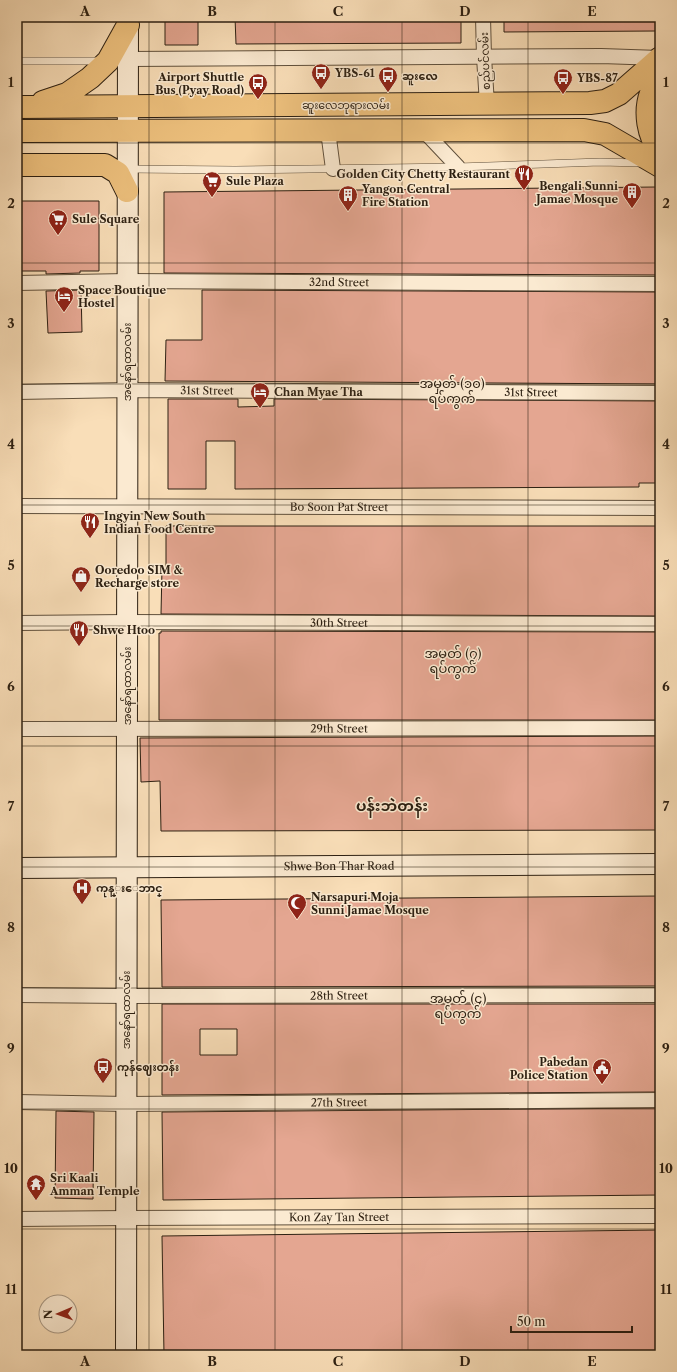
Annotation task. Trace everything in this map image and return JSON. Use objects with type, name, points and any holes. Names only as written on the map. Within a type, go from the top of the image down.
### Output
[{"type":"main road","points":[[22,107],[67,94],[118,60],[128,21]]},
{"type":"main road","name":"ဆူးလေဘုရားလမ်း","points":[[22,107],[590,103],[604,101],[619,94],[660,58]]},
{"type":"main road","name":"အနော်ရထာလမ်း","points":[[118,60],[127,106],[128,132],[126,1355]]},
{"type":"main road","points":[[658,160],[656,146],[650,133],[648,117],[651,92],[660,77]]},
{"type":"main road","points":[[17,131],[584,130],[605,134],[658,160]]},
{"type":"main road","points":[[17,165],[105,165],[118,173],[127,192]]},
{"type":"main road","name":"Shwe Bon Thar Road","points":[[17,868],[660,864]]},
{"type":"street","name":"စည်ပင်လမ်း","points":[[484,17],[484,57],[487,104]]},
{"type":"street","points":[[118,60],[484,57],[660,58]]},
{"type":"street","points":[[328,131],[334,169]]},
{"type":"street","points":[[424,131],[458,167]]},
{"type":"street","name":"32nd Street","points":[[17,283],[127,281],[660,284]]},
{"type":"street","name":"31st Street","points":[[17,392],[127,390],[660,393]]},
{"type":"street","name":"Bo Soon Pat Street","points":[[17,506],[660,508]]},
{"type":"street","name":"30th Street","points":[[17,623],[660,624]]},
{"type":"street","name":"29th Street","points":[[17,729],[660,728]]},
{"type":"street","name":"28th Street","points":[[17,995],[660,995]]},
{"type":"street","name":"27th Street","points":[[17,1102],[126,1104],[660,1100]]},
{"type":"street","name":"Kon Zay Tan Street","points":[[17,1219],[660,1216]]},
{"type":"lane","points":[[17,61],[118,60]]},
{"type":"lane","points":[[127,170],[458,167],[658,160]]},
{"type":"building","points":[[165,17],[198,17],[198,45],[165,45]]},
{"type":"building","points":[[235,17],[461,17],[461,43],[236,44]]},
{"type":"building","points":[[504,17],[660,17],[660,26],[655,31],[504,32]]},
{"type":"building","points":[[656,187],[656,275],[164,273],[164,192]]},
{"type":"building","name":"Sule Square","points":[[17,201],[99,201],[99,271],[46,274],[46,271],[17,271]]},
{"type":"building","name":"Space Boutique Hostel","points":[[81,290],[82,332],[48,333],[46,291]]},
{"type":"building","points":[[202,290],[656,292],[656,295],[660,295],[660,384],[165,381],[166,340],[202,340]]},
{"type":"building","points":[[168,399],[238,399],[238,407],[274,406],[274,399],[660,401],[660,483],[639,483],[639,487],[235,489],[235,441],[206,441],[206,489],[168,489]]},
{"type":"building","points":[[166,526],[660,526],[660,616],[161,614],[162,568],[166,568]]},
{"type":"building","points":[[161,631],[660,632],[660,720],[159,720],[159,633],[161,633]]},
{"type":"building","points":[[660,736],[660,830],[161,831],[160,781],[141,782],[140,738]]},
{"type":"building","points":[[660,896],[660,986],[162,987],[161,900]]},
{"type":"building","points":[[162,1004],[660,1004],[660,1092],[162,1095]],"holes":[[[200,1029],[237,1029],[237,1055],[200,1055]]]},
{"type":"building","points":[[660,1108],[660,1195],[163,1200],[162,1112]]},
{"type":"building","points":[[56,1111],[94,1112],[93,1199],[55,1198]]},
{"type":"building","points":[[660,1230],[660,1355],[164,1355],[162,1236]]},
{"type":"place","name":"YBS-61","points":[[321,90]]},
{"type":"place","name":"ဆူးလေ","points":[[388,93]]},
{"type":"place","name":"YBS-87","points":[[563,95]]},
{"type":"place","name":"Airport Shuttle Bus (Pyay Road)","points":[[258,100]]},
{"type":"place","name":"Golden City Chetty Restaurant","points":[[524,191]]},
{"type":"place","name":"Sule Plaza","points":[[212,198]]},
{"type":"place","name":"Bengali Sunni Jamae Mosque","points":[[632,209]]},
{"type":"place","name":"Yangon Central Fire Station","points":[[348,212]]},
{"type":"place","name":"Sule Square","points":[[58,236]]},
{"type":"place","name":"Space Boutique Hostel","points":[[64,313]]},
{"type":"place","name":"Chan Myae Tha","points":[[260,409]]},
{"type":"place","name":"Ingyin New South Indian Food Centre","points":[[90,539]]},
{"type":"place","name":"Ooredoo SIM & Recharge store","points":[[81,593]]},
{"type":"place","name":"Shwe Htoo","points":[[79,647]]},
{"type":"place","name":"ကုန္းေဘာင္","points":[[82,905]]},
{"type":"place","name":"Narsapuri Moja Sunni Jamae Mosque","points":[[297,920]]},
{"type":"place","name":"ကုန်ဈေးတန်း","points":[[103,1084]]},
{"type":"place","name":"Pabedan Police Station","points":[[602,1085]]},
{"type":"place","name":"Sri Kaali Amman Temple","points":[[36,1201]]},
{"type":"district","name":"အမှတ် (၁၀) ရပ်ကွက်","points":[[452,390]]},
{"type":"district","name":"အမှတ် (၇) ရပ်ကွက်","points":[[453,660]]},
{"type":"district","name":"ပန်းဘဲတန်း","points":[[392,806]]},
{"type":"district","name":"အမှတ် (၄) ရပ်ကွက်","points":[[458,1006]]}]
